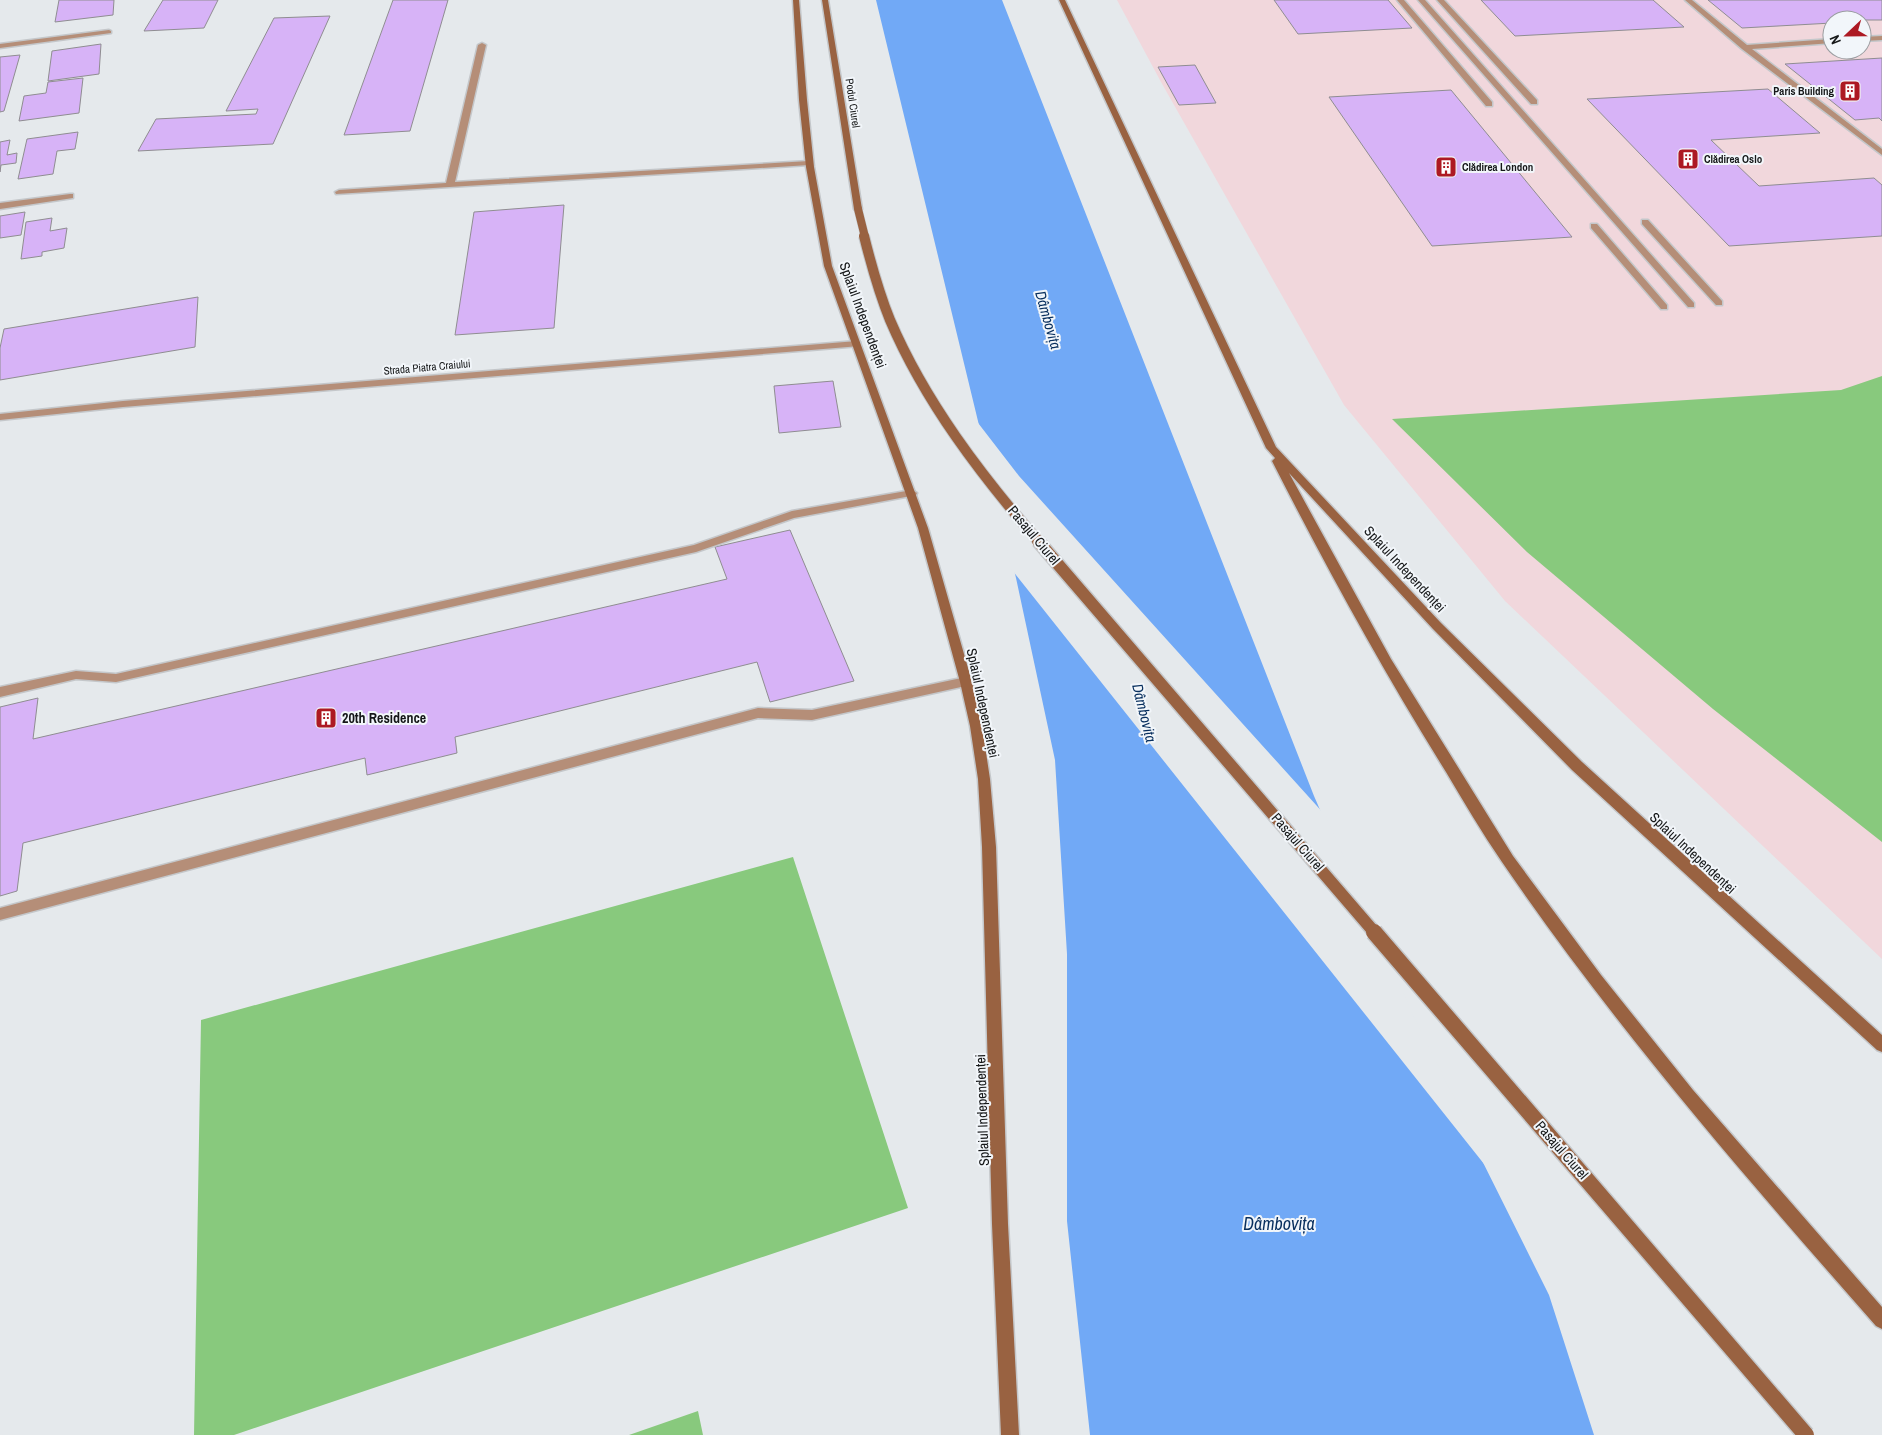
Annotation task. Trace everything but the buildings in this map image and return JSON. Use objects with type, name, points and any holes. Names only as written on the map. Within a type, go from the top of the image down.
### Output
[{"type":"main road","name":"Splaiul Independenței","points":[[796,0],[809,162],[817,216],[828,266],[912,493],[966,682],[976,726],[984,779],[989,847],[1000,1224],[1010,1435]]},
{"type":"main road","name":"Podul Ciurel","points":[[825,0],[858,209]]},
{"type":"main road","name":"Splaiul Independenței","points":[[1062,0],[1271,448],[1437,626],[1577,766],[1882,1045]]},
{"type":"main road","name":"Pasajul Ciurel","points":[[858,209],[872,268],[899,338],[931,398],[986,477],[1025,526],[1806,1435]]},
{"type":"main road","points":[[1271,448],[1365,627],[1422,724],[1507,859],[1631,1025],[1720,1135],[1882,1320]]},
{"type":"street","points":[[1400,0],[1489,104]]},
{"type":"street","points":[[1421,0],[1691,305]]},
{"type":"street","points":[[1440,0],[1534,102]]},
{"type":"street","points":[[1688,0],[1745,47],[1882,153]]},
{"type":"street","points":[[0,46],[109,32]]},
{"type":"street","points":[[1745,47],[1822,42]]},
{"type":"street","points":[[450,185],[482,45]]},
{"type":"street","points":[[339,192],[809,162]]},
{"type":"street","points":[[0,206],[70,196]]},
{"type":"street","points":[[1645,222],[1719,303]]},
{"type":"street","points":[[1594,226],[1664,307]]},
{"type":"street","name":"Strada Piatra Craiului","points":[[0,417],[133,404],[857,344]]},
{"type":"street","points":[[0,692],[76,675],[116,678],[696,548],[792,515],[912,493]]},
{"type":"street","points":[[0,914],[758,714],[812,715],[966,682]]},
{"type":"shaded area","points":[[1117,0],[1882,0],[1882,959],[1505,601],[1344,405],[1161,82]]},
{"type":"green space","points":[[1882,376],[1882,842],[1713,709],[1527,552],[1392,419],[1841,390]]},
{"type":"green space","points":[[793,857],[908,1208],[234,1435],[194,1435],[201,1020]]},
{"type":"green space","points":[[698,1411],[703,1435],[629,1435]]},
{"type":"water","name":"Dâmbovița","points":[[876,0],[1002,0],[1314,796],[1410,1016],[1549,1295],[1594,1435],[1090,1435],[1067,1221],[1067,954],[1055,760],[1016,578]]},
{"type":"pier","points":[[975,419],[1019,476],[1326,816],[1413,1015],[1492,1174],[1012,570]]},
{"type":"place","name":"Paris Building","points":[[1850,91]]},
{"type":"place","name":"Clădirea Oslo","points":[[1688,159]]},
{"type":"place","name":"Clădirea London","points":[[1446,167]]},
{"type":"place","name":"20th Residence","points":[[326,718]]}]
